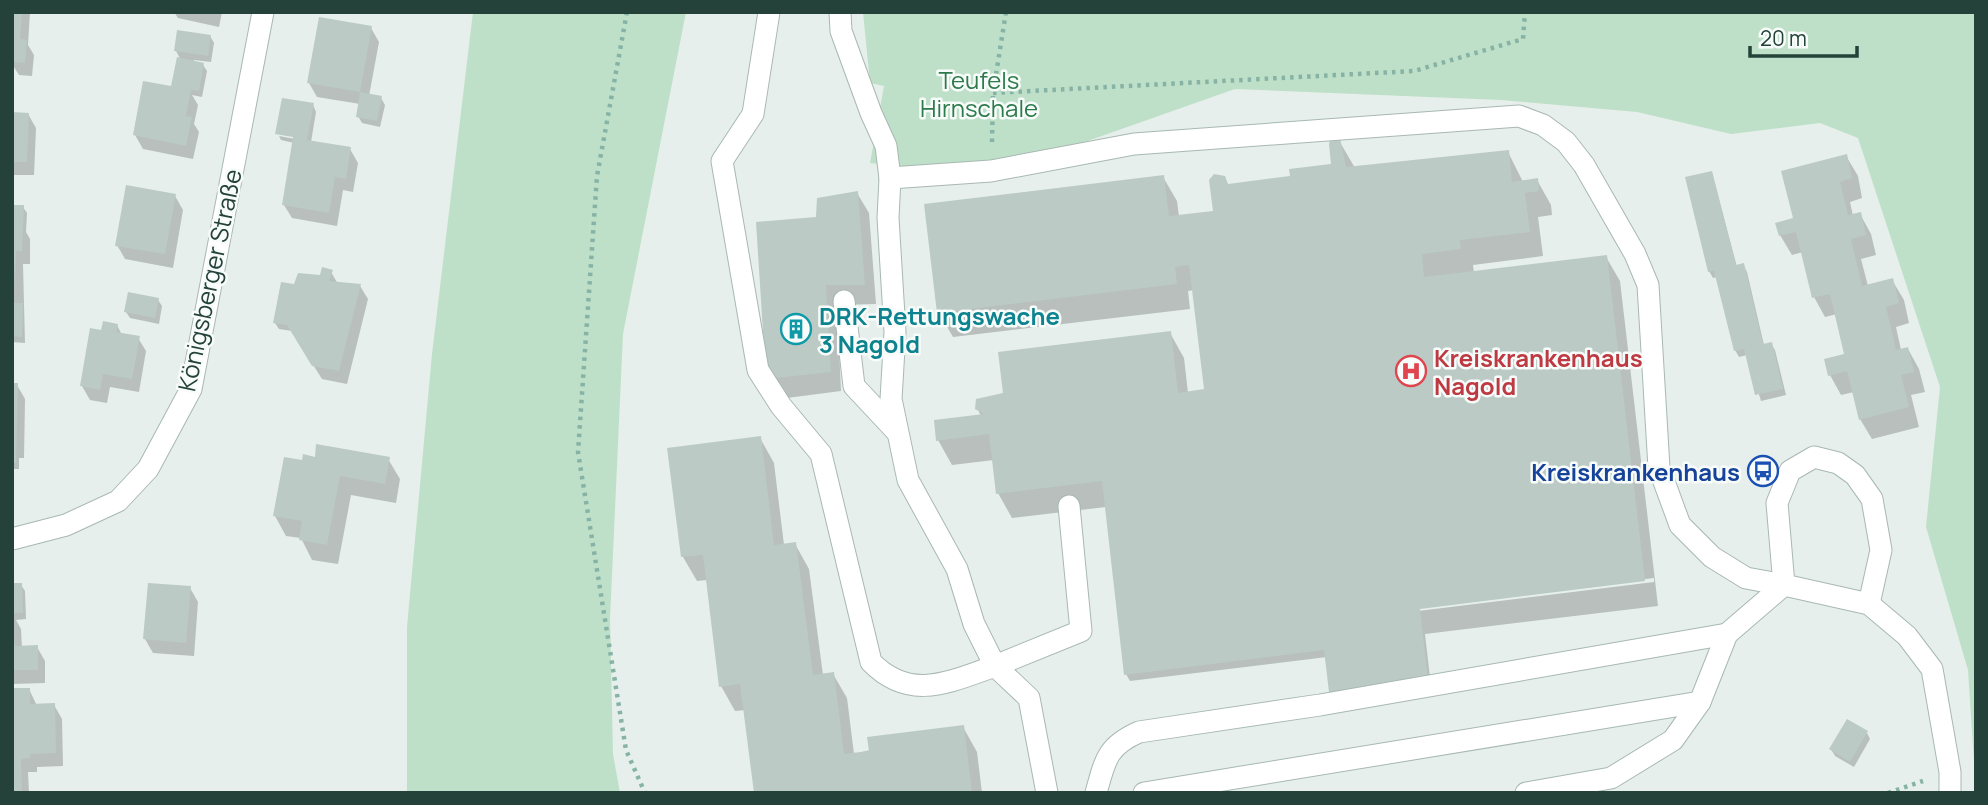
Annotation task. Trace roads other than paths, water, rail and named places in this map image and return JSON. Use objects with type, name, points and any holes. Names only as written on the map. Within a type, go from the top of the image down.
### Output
[{"type":"street","name":"Königsberger Straße","points":[[12,539],[66,525],[118,501],[148,469],[191,389],[263,12]]},
{"type":"street","points":[[769,12],[753,114],[722,161],[758,370],[781,406],[821,454],[871,662],[885,677],[908,686],[948,682],[1081,631],[1069,506]]},
{"type":"street","points":[[840,12],[841,31],[871,113],[887,146],[895,332],[891,399],[908,480],[957,569],[974,624],[995,666],[1029,698],[1047,793]]},
{"type":"street","points":[[890,178],[991,171],[1134,144],[1520,116],[1543,125],[1566,142],[1584,165],[1635,254],[1648,285],[1659,468],[1680,525],[1712,557],[1746,578],[1869,604],[1907,636],[1932,669],[1950,772],[1951,793]]},
{"type":"street","points":[[844,301],[854,386],[898,433]]},
{"type":"street","points":[[1784,585],[1777,502],[1790,471],[1814,457],[1838,463],[1855,475],[1872,499],[1881,550],[1869,604]]},
{"type":"street","points":[[1526,793],[1611,778],[1673,740],[1700,702],[1727,634],[1784,585]]},
{"type":"street","points":[[1096,793],[1103,765],[1118,741],[1139,732],[1320,705],[1727,634]]},
{"type":"street","points":[[1144,793],[1700,702]]},
{"type":"place","name":"DRK-Rettungswache 3 Nagold","points":[[796,329]]},
{"type":"place","name":"Kreiskrankenhaus Nagold","points":[[1411,371]]},
{"type":"place","name":"Kreiskrankenhaus","points":[[1763,471]]},
{"type":"park label","name":"Teufels Hirnschale","points":[[979,93]]}]
